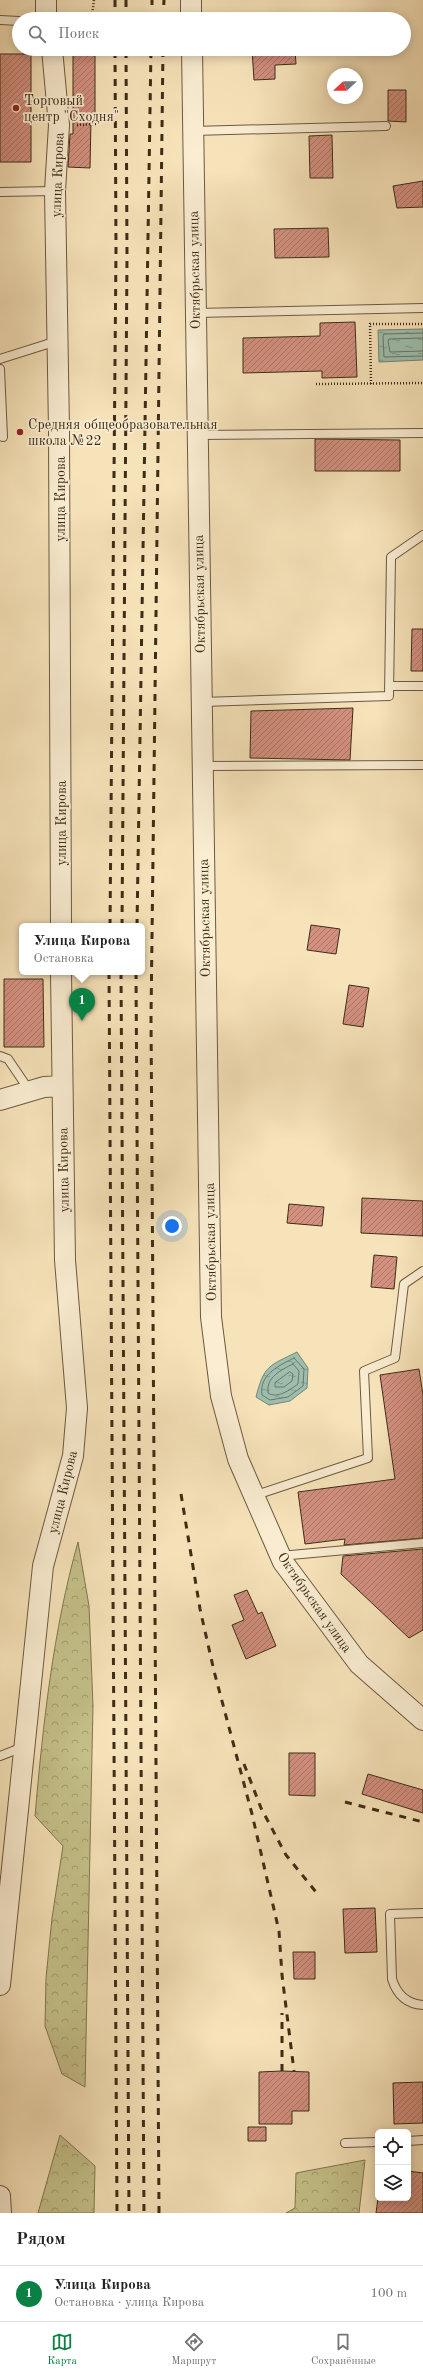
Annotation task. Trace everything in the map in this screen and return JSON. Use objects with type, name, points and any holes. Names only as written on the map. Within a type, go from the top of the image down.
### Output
[{"type":"street","points":[[46,0],[51,12]]},
{"type":"street","points":[[191,0],[191,12]]},
{"type":"street","name":"улица Кирова","points":[[53,56],[59,125],[54,191],[58,341],[61,923]]},
{"type":"street","name":"Октябрьская улица","points":[[192,56],[200,702],[211,1317],[221,1396],[238,1459],[252,1496],[280,1556],[359,1664],[423,1720]]},
{"type":"street","name":"улица Кирова","points":[[0,1985],[42,1566],[73,1456],[77,1408],[65,1260],[61,975]]},
{"type":"street","points":[[0,1100],[44,1087],[62,1086]]},
{"type":"street","points":[[0,2196],[2,2213]]},
{"type":"lane","points":[[0,20],[12,20]]},
{"type":"lane","points":[[193,131],[386,126]]},
{"type":"lane","points":[[0,192],[54,191]]},
{"type":"lane","points":[[195,313],[423,308]]},
{"type":"lane","points":[[0,359],[58,341]]},
{"type":"lane","points":[[0,369],[3,437]]},
{"type":"lane","points":[[196,435],[423,433]]},
{"type":"lane","points":[[200,702],[389,696],[391,557],[423,535]]},
{"type":"lane","points":[[389,686],[423,686]]},
{"type":"lane","points":[[202,766],[423,765]]},
{"type":"lane","points":[[0,1056],[8,1058],[29,1091]]},
{"type":"lane","points":[[252,1496],[368,1458],[364,1371],[395,1358],[404,1284],[423,1272]]},
{"type":"lane","points":[[280,1556],[423,1543]]},
{"type":"lane","points":[[0,1756],[24,1747]]},
{"type":"lane","points":[[423,1913],[390,1914],[392,1979],[394,1987],[405,2000],[423,2005]]},
{"type":"lane","points":[[411,2141],[423,2140]]},
{"type":"lane","points":[[345,2143],[375,2142]]},
{"type":"path","points":[[92,12],[94,0]]},
{"type":"path","points":[[371,384],[370,324],[423,324]]},
{"type":"path","points":[[316,384],[423,383]]},
{"type":"green space","points":[[78,1542],[89,1606],[93,1706],[85,2087],[62,2074],[45,2026],[46,1978],[52,1918],[63,1846],[35,1816],[50,1678],[62,1609]]},
{"type":"green space","points":[[60,2135],[95,2166],[94,2213],[38,2213]]},
{"type":"green space","points":[[365,2160],[359,2213],[286,2213],[295,2208],[296,2173]]},
{"type":"water","points":[[423,329],[423,360],[379,362],[378,330]]},
{"type":"water","points":[[297,1352],[308,1368],[307,1388],[290,1401],[269,1405],[256,1397],[265,1372],[280,1360]]},
{"type":"building","name":"Торговый центр \"Сходня\"","points":[[0,54],[12,54],[12,56],[31,56],[31,162],[0,162]]},
{"type":"building","points":[[73,56],[95,56],[95,120],[91,120],[90,168],[68,167],[70,134],[73,134]]},
{"type":"building","points":[[252,56],[295,56],[296,64],[275,65],[275,79],[254,80]]},
{"type":"building","points":[[388,90],[406,90],[406,122],[388,121]]},
{"type":"building","points":[[332,135],[333,178],[310,178],[309,136]]},
{"type":"building","points":[[423,181],[423,207],[397,208],[393,186]]},
{"type":"building","points":[[328,228],[329,257],[275,258],[274,229]]},
{"type":"building","points":[[355,322],[357,377],[322,378],[322,371],[243,373],[243,338],[320,336],[320,323]]},
{"type":"building","points":[[315,439],[400,440],[400,471],[315,471]]},
{"type":"building","points":[[412,629],[423,629],[423,671],[411,671]]},
{"type":"building","points":[[353,708],[350,760],[250,758],[251,711]]},
{"type":"building","points":[[311,925],[340,929],[336,954],[307,950]]},
{"type":"building","points":[[4,979],[43,979],[44,1047],[4,1047]]},
{"type":"building","points":[[349,985],[369,988],[363,1027],[343,1024]]},
{"type":"building","points":[[362,1198],[423,1201],[423,1236],[361,1233]]},
{"type":"building","points":[[289,1204],[324,1207],[322,1226],[287,1223]]},
{"type":"building","points":[[374,1255],[397,1257],[394,1289],[371,1287]]},
{"type":"building","points":[[419,1369],[423,1395],[423,1538],[344,1545],[345,1539],[305,1544],[298,1492],[395,1479],[380,1375]]},
{"type":"building","points":[[423,1549],[423,1630],[409,1638],[341,1574],[343,1556]]},
{"type":"building","points":[[247,1590],[258,1614],[262,1612],[276,1646],[246,1659],[232,1625],[244,1620],[234,1595]]},
{"type":"building","points":[[289,1753],[315,1753],[315,1796],[289,1795]]},
{"type":"building","points":[[368,1774],[423,1790],[423,1813],[362,1794]]},
{"type":"building","points":[[375,1908],[377,1952],[345,1953],[343,1909]]},
{"type":"building","points":[[293,1952],[315,1952],[315,1979],[294,1979]]},
{"type":"building","points":[[259,2072],[309,2072],[309,2111],[292,2111],[292,2124],[259,2124]]},
{"type":"building","points":[[423,2082],[423,2123],[394,2124],[393,2083]]},
{"type":"building","points":[[248,2127],[266,2127],[266,2141],[248,2141]]},
{"type":"building","points":[[411,2171],[423,2173],[423,2213],[376,2213],[378,2201],[411,2201]]},
{"type":"railway","points":[[115,0],[115,12]]},
{"type":"railway","points":[[126,0],[126,12]]},
{"type":"railway","points":[[152,0],[152,12]]},
{"type":"railway","points":[[163,12],[164,0]]},
{"type":"railway","points":[[110,923],[116,249],[115,56]]},
{"type":"railway","points":[[122,923],[127,258],[126,56]]},
{"type":"railway","points":[[137,923],[151,56]]},
{"type":"railway","points":[[159,2213],[151,1018],[163,56]]},
{"type":"railway","points":[[109,975],[117,2213]]},
{"type":"railway","points":[[121,975],[129,2213]]},
{"type":"railway","points":[[136,975],[144,2213]]},
{"type":"railway","points":[[181,1494],[200,1609],[214,1671],[252,1814],[279,1931],[282,1975],[294,2071]]},
{"type":"railway","points":[[244,1764],[261,1808],[286,1855],[316,1892]]},
{"type":"railway","points":[[345,1802],[423,1822]]},
{"type":"railway","points":[[282,2013],[282,2071]]},
{"type":"place","name":"Торговый центр \"Сходня\"","points":[[16,108]]},
{"type":"place","name":"Средняя общеобразовательная школа №22","points":[[20,432]]},
{"type":"place","name":"Улица Кирова","points":[[82,1021]]}]
